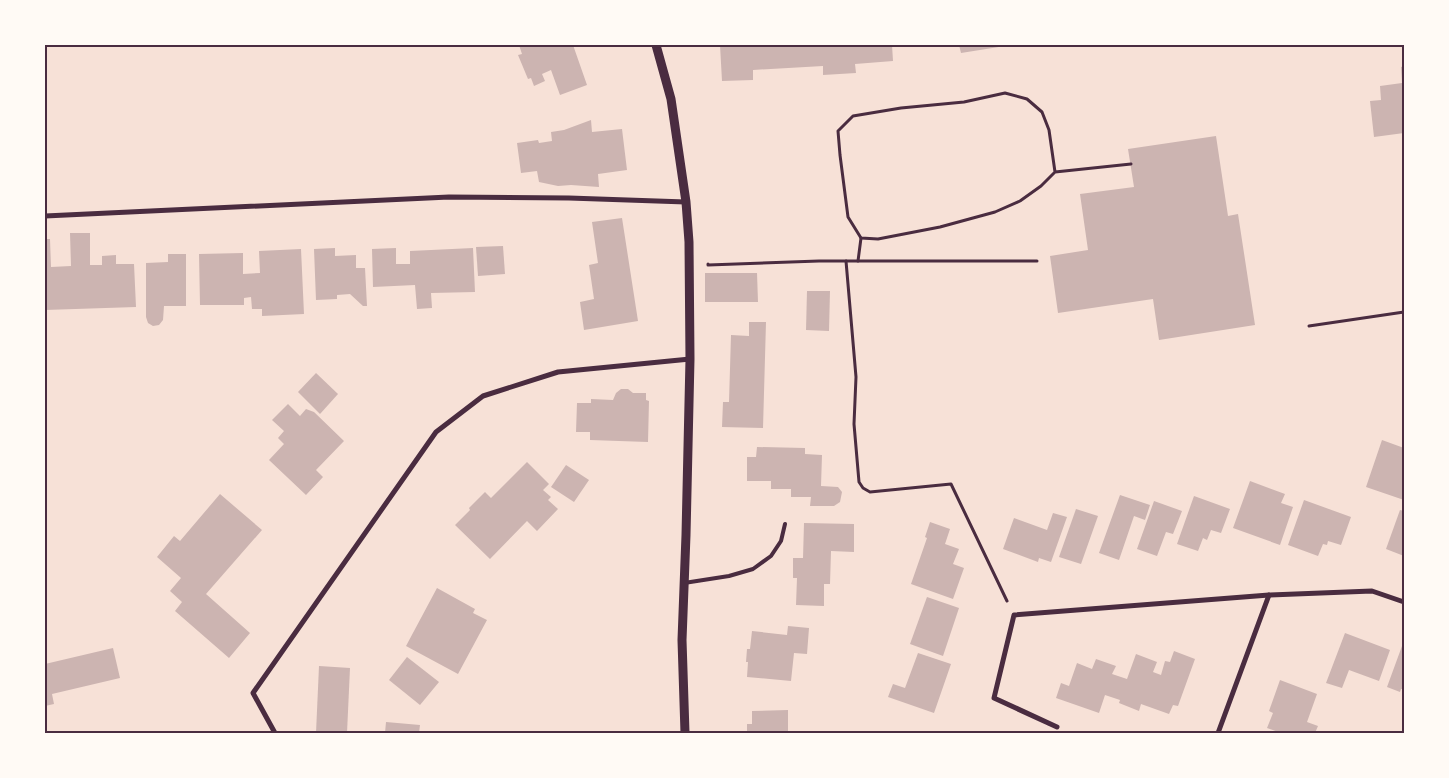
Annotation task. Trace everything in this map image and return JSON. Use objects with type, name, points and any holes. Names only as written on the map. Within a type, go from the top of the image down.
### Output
[{"type":"street","points":[[656,45],[670,99],[686,202],[689,242],[690,359],[682,640],[685,733]]},
{"type":"street","points":[[45,216],[449,197],[569,198],[686,202]]},
{"type":"street","points":[[275,733],[253,693],[436,432],[483,396],[558,372],[690,359]]},
{"type":"street","points":[[1057,727],[994,698],[1014,615],[1269,595],[1372,591],[1404,602]]},
{"type":"street","points":[[1218,733],[1269,595]]},
{"type":"lane","points":[[684,584],[729,576],[753,569],[771,556],[782,541],[785,524]]},
{"type":"path","points":[[858,261],[861,238],[848,217],[838,131],[853,116],[901,108],[964,102],[1004,94],[1027,99],[1042,112],[1048,130],[1055,172]]},
{"type":"path","points":[[861,238],[878,238],[940,227],[995,212],[1020,201],[1041,186],[1055,172],[1131,164]]},
{"type":"path","points":[[708,257],[708,265],[846,260],[1037,261]]},
{"type":"path","points":[[846,260],[856,376],[854,424],[858,482],[862,488],[870,492],[951,484],[1014,615]]},
{"type":"path","points":[[1309,326],[1404,312]]},
{"type":"building","points":[[519,45],[573,45],[587,85],[560,95],[551,70],[542,74],[545,81],[534,86],[531,78],[528,79],[518,55],[522,54]]},
{"type":"building","points":[[720,45],[892,45],[893,61],[855,64],[856,73],[823,75],[823,66],[753,70],[753,80],[722,81]]},
{"type":"building","points":[[959,45],[1004,45],[1005,46],[961,53]]},
{"type":"building","points":[[1404,66],[1404,133],[1374,137],[1370,101],[1381,100],[1380,86],[1402,83],[1401,67]]},
{"type":"building","points":[[591,120],[592,132],[622,129],[627,170],[598,174],[599,187],[558,186],[539,182],[537,171],[521,173],[517,143],[538,140],[539,143],[552,141],[551,132],[564,130]]},
{"type":"building","points":[[1216,136],[1228,216],[1238,214],[1255,325],[1159,340],[1153,299],[1058,313],[1050,256],[1088,250],[1080,194],[1134,187],[1128,149]]},
{"type":"building","points":[[622,218],[638,321],[584,330],[580,302],[594,299],[589,265],[598,263],[592,222]]},
{"type":"building","points":[[70,233],[90,233],[90,265],[102,265],[102,256],[116,255],[116,264],[134,264],[136,307],[45,310],[45,239],[50,239],[51,267],[71,266]]},
{"type":"building","points":[[503,246],[505,274],[478,276],[476,247]]},
{"type":"building","points":[[335,248],[335,256],[356,255],[356,268],[365,268],[367,306],[363,306],[350,294],[337,295],[337,299],[316,300],[314,249]]},
{"type":"building","points":[[396,248],[396,264],[410,264],[410,251],[473,248],[475,292],[431,293],[432,308],[417,309],[415,285],[373,287],[372,249]]},
{"type":"building","points":[[301,249],[304,314],[262,316],[262,309],[252,309],[251,297],[244,298],[244,305],[200,305],[199,254],[243,253],[243,274],[260,273],[259,251]]},
{"type":"building","points":[[168,254],[186,254],[186,306],[164,306],[163,320],[159,325],[153,326],[148,323],[146,317],[146,263],[168,262]]},
{"type":"building","points":[[705,273],[757,273],[758,302],[705,302]]},
{"type":"building","points":[[807,291],[830,291],[829,331],[806,330]]},
{"type":"building","points":[[749,322],[766,322],[763,428],[722,427],[723,402],[729,402],[731,335],[749,336]]},
{"type":"building","points":[[316,373],[338,394],[320,414],[298,392]]},
{"type":"building","points":[[621,389],[628,389],[633,393],[646,393],[646,400],[649,401],[648,442],[590,440],[590,432],[576,432],[577,403],[591,403],[591,399],[613,400],[616,393]]},
{"type":"building","points":[[288,404],[300,416],[306,409],[314,412],[344,441],[316,470],[323,477],[306,495],[269,460],[284,444],[278,438],[284,431],[272,420]]},
{"type":"building","points":[[1382,440],[1404,448],[1404,500],[1366,487]]},
{"type":"building","points":[[757,447],[805,448],[805,454],[822,455],[821,486],[838,487],[842,492],[840,502],[834,506],[810,506],[811,497],[791,497],[791,489],[771,489],[771,481],[747,481],[747,457],[756,457]]},
{"type":"building","points":[[527,462],[549,484],[543,490],[551,497],[548,500],[558,509],[537,531],[527,521],[490,559],[455,525],[485,492],[491,498]]},
{"type":"building","points":[[566,465],[589,480],[574,502],[551,487]]},
{"type":"building","points":[[1250,481],[1285,494],[1281,503],[1293,507],[1280,545],[1233,528]]},
{"type":"building","points":[[220,494],[262,530],[206,594],[250,633],[229,658],[175,611],[182,602],[170,591],[181,578],[157,557],[174,536],[180,541]]},
{"type":"building","points":[[1120,495],[1150,505],[1145,520],[1134,516],[1119,560],[1099,553]]},
{"type":"building","points":[[1194,496],[1230,509],[1221,533],[1211,530],[1207,540],[1203,538],[1198,551],[1177,544]]},
{"type":"building","points":[[1304,500],[1351,517],[1341,545],[1328,541],[1327,545],[1323,544],[1318,556],[1288,545]]},
{"type":"building","points":[[1154,501],[1182,511],[1173,534],[1166,532],[1157,556],[1137,549]]},
{"type":"building","points":[[1076,509],[1098,516],[1081,564],[1059,557]]},
{"type":"building","points":[[1400,510],[1404,511],[1404,556],[1386,549]]},
{"type":"building","points":[[1053,513],[1067,517],[1051,562],[1039,558],[1038,562],[1003,549],[1014,518],[1047,530]]},
{"type":"building","points":[[930,522],[950,529],[945,544],[959,549],[953,564],[964,568],[953,599],[911,584],[927,538],[925,537]]},
{"type":"building","points":[[804,523],[854,524],[854,552],[831,551],[830,584],[824,584],[824,606],[796,605],[797,578],[793,578],[793,558],[803,558]]},
{"type":"building","points":[[437,588],[475,609],[473,613],[487,620],[458,674],[406,646]]},
{"type":"building","points":[[927,597],[959,608],[943,656],[910,644]]},
{"type":"building","points":[[788,626],[809,628],[807,654],[794,653],[791,681],[747,677],[747,649],[750,649],[752,631],[787,635]]},
{"type":"building","points":[[1345,633],[1390,650],[1379,681],[1349,670],[1342,688],[1326,683]]},
{"type":"building","points":[[1402,646],[1404,647],[1404,689],[1401,689],[1400,692],[1387,687]]},
{"type":"building","points":[[113,648],[120,678],[52,694],[54,704],[45,706],[45,664]]},
{"type":"building","points":[[1174,651],[1195,659],[1178,706],[1173,705],[1169,714],[1141,704],[1139,711],[1119,703],[1120,700],[1105,695],[1099,713],[1056,698],[1061,683],[1069,686],[1077,663],[1092,669],[1096,659],[1116,666],[1112,674],[1127,679],[1136,654],[1157,662],[1153,672],[1161,675],[1165,661],[1170,662]]},
{"type":"building","points":[[918,653],[951,664],[934,713],[888,697],[893,684],[905,688]]},
{"type":"building","points":[[407,657],[439,682],[420,705],[389,680]]},
{"type":"building","points":[[319,666],[350,668],[347,733],[316,733]]},
{"type":"building","points":[[1280,680],[1317,694],[1307,722],[1318,726],[1315,733],[1281,733],[1267,728],[1273,713],[1269,711]]},
{"type":"building","points":[[788,710],[788,733],[747,733],[747,724],[752,724],[752,711]]},
{"type":"building","points":[[386,722],[420,725],[419,733],[385,733]]}]
